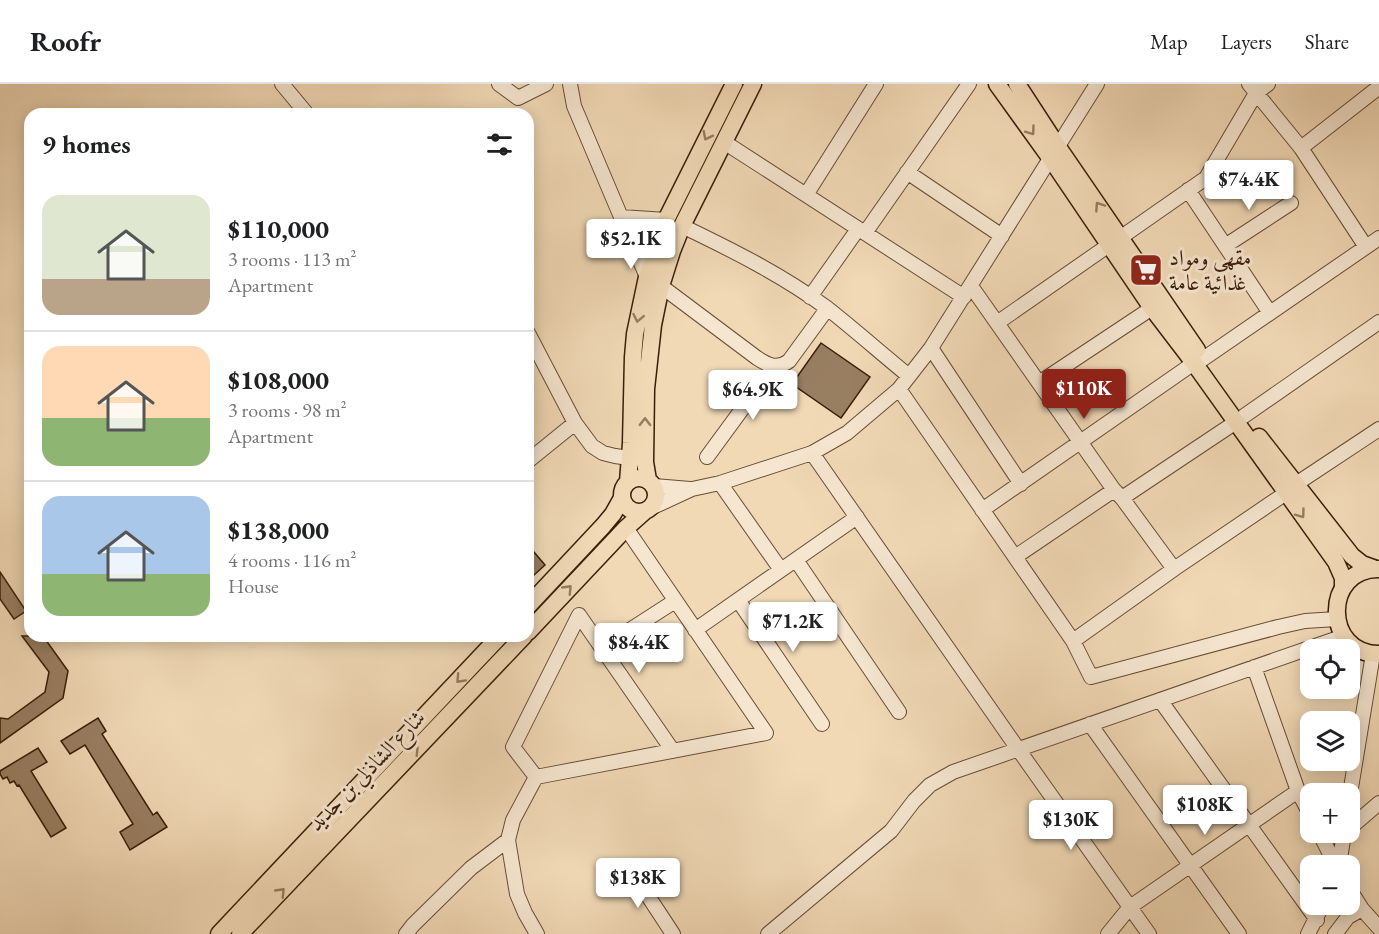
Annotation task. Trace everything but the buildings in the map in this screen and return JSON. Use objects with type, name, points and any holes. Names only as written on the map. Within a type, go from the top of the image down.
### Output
[{"type":"main road","points":[[534,626],[656,499],[645,462],[646,388],[653,325],[654,281],[666,220],[734,84]]},
{"type":"main road","points":[[648,509],[637,513],[623,502],[630,458],[635,334],[654,281],[753,84]]},
{"type":"main road","points":[[997,84],[1054,153],[1291,489],[1339,567],[1343,578],[1336,608],[1337,619],[1344,636],[1362,650],[1376,654]]},
{"type":"main road","points":[[1017,84],[1054,153]]},
{"type":"main road","points":[[1115,242],[1152,308],[1199,361]]},
{"type":"main road","points":[[534,600],[613,514],[625,490],[635,478],[651,483]]},
{"type":"main road","points":[[1291,489],[1352,556],[1362,564],[1376,568]]},
{"type":"main road","points":[[1342,588],[1361,572],[1376,568]]},
{"type":"main road","name":"شارع الشاذلي بن جديد","points":[[219,934],[494,642]]},
{"type":"main road","name":"شارع الشاذلي بن جديد","points":[[240,934],[518,642]]},
{"type":"street","points":[[282,84],[302,108]]},
{"type":"street","points":[[499,84],[518,98],[546,84]]},
{"type":"street","points":[[570,84],[574,106],[621,217],[654,281],[757,358],[773,367],[783,366],[789,361],[827,309]]},
{"type":"street","points":[[806,195],[876,84]]},
{"type":"street","points":[[810,297],[907,172],[969,84]]},
{"type":"street","points":[[648,509],[692,489],[720,483],[812,453],[847,433],[899,389],[931,348],[1097,84]]},
{"type":"street","points":[[997,323],[1206,178],[1253,89],[1268,84]]},
{"type":"street","points":[[1301,148],[1379,87]]},
{"type":"street","points":[[1253,89],[1301,148],[1366,247]]},
{"type":"street","points":[[724,142],[862,231],[967,292],[997,323],[1081,443],[1174,569]]},
{"type":"street","points":[[907,172],[1002,237]]},
{"type":"street","points":[[1188,190],[1270,313]]},
{"type":"street","points":[[1225,246],[1291,202]]},
{"type":"street","points":[[621,217],[666,220]]},
{"type":"street","points":[[682,226],[769,270],[810,297],[909,376]]},
{"type":"street","points":[[982,510],[1379,238]]},
{"type":"street","points":[[1039,383],[1152,308]]},
{"type":"street","points":[[1015,557],[1240,419],[1379,322]]},
{"type":"street","points":[[534,344],[575,423],[592,446],[603,453],[630,458]]},
{"type":"street","points":[[931,348],[1021,484]]},
{"type":"street","points":[[707,457],[773,367]]},
{"type":"street","points":[[899,389],[1072,641],[1091,677],[1278,627],[1305,621],[1337,619]]},
{"type":"street","points":[[534,456],[575,423]]},
{"type":"street","points":[[1072,641],[1379,429]]},
{"type":"street","points":[[812,453],[1149,934]]},
{"type":"street","points":[[651,483],[692,489]]},
{"type":"street","points":[[720,483],[781,570]]},
{"type":"street","points":[[695,630],[857,517]]},
{"type":"street","points":[[536,777],[766,733],[626,528]]},
{"type":"street","points":[[796,560],[899,712]]},
{"type":"street","points":[[738,600],[822,724]]},
{"type":"street","points":[[602,648],[675,601]]},
{"type":"street","points":[[536,777],[513,747],[579,615],[673,751]]},
{"type":"street","points":[[768,934],[891,831],[914,801],[930,785],[953,772],[1344,636]]},
{"type":"street","points":[[1352,783],[1376,654]]},
{"type":"street","points":[[1254,667],[1300,795]]},
{"type":"street","points":[[1160,700],[1317,920]]},
{"type":"street","points":[[1090,724],[1239,934]]},
{"type":"street","points":[[536,777],[513,820],[508,840],[518,894],[525,913],[537,934]]},
{"type":"street","points":[[1108,934],[1130,907],[1298,791]]},
{"type":"street","points":[[1360,819],[1379,803]]},
{"type":"street","points":[[406,934],[419,918],[471,868],[508,840]]},
{"type":"street","points":[[629,867],[673,934]]},
{"type":"street","points":[[1360,906],[1379,928]]},
{"type":"street","points":[[1335,934],[1348,917],[1362,909]]},
{"type":"street","points":[[1308,934],[1319,915]]},
{"type":"place","name":"مقهى ومواد غذائية عامة","points":[[1146,270]]}]
